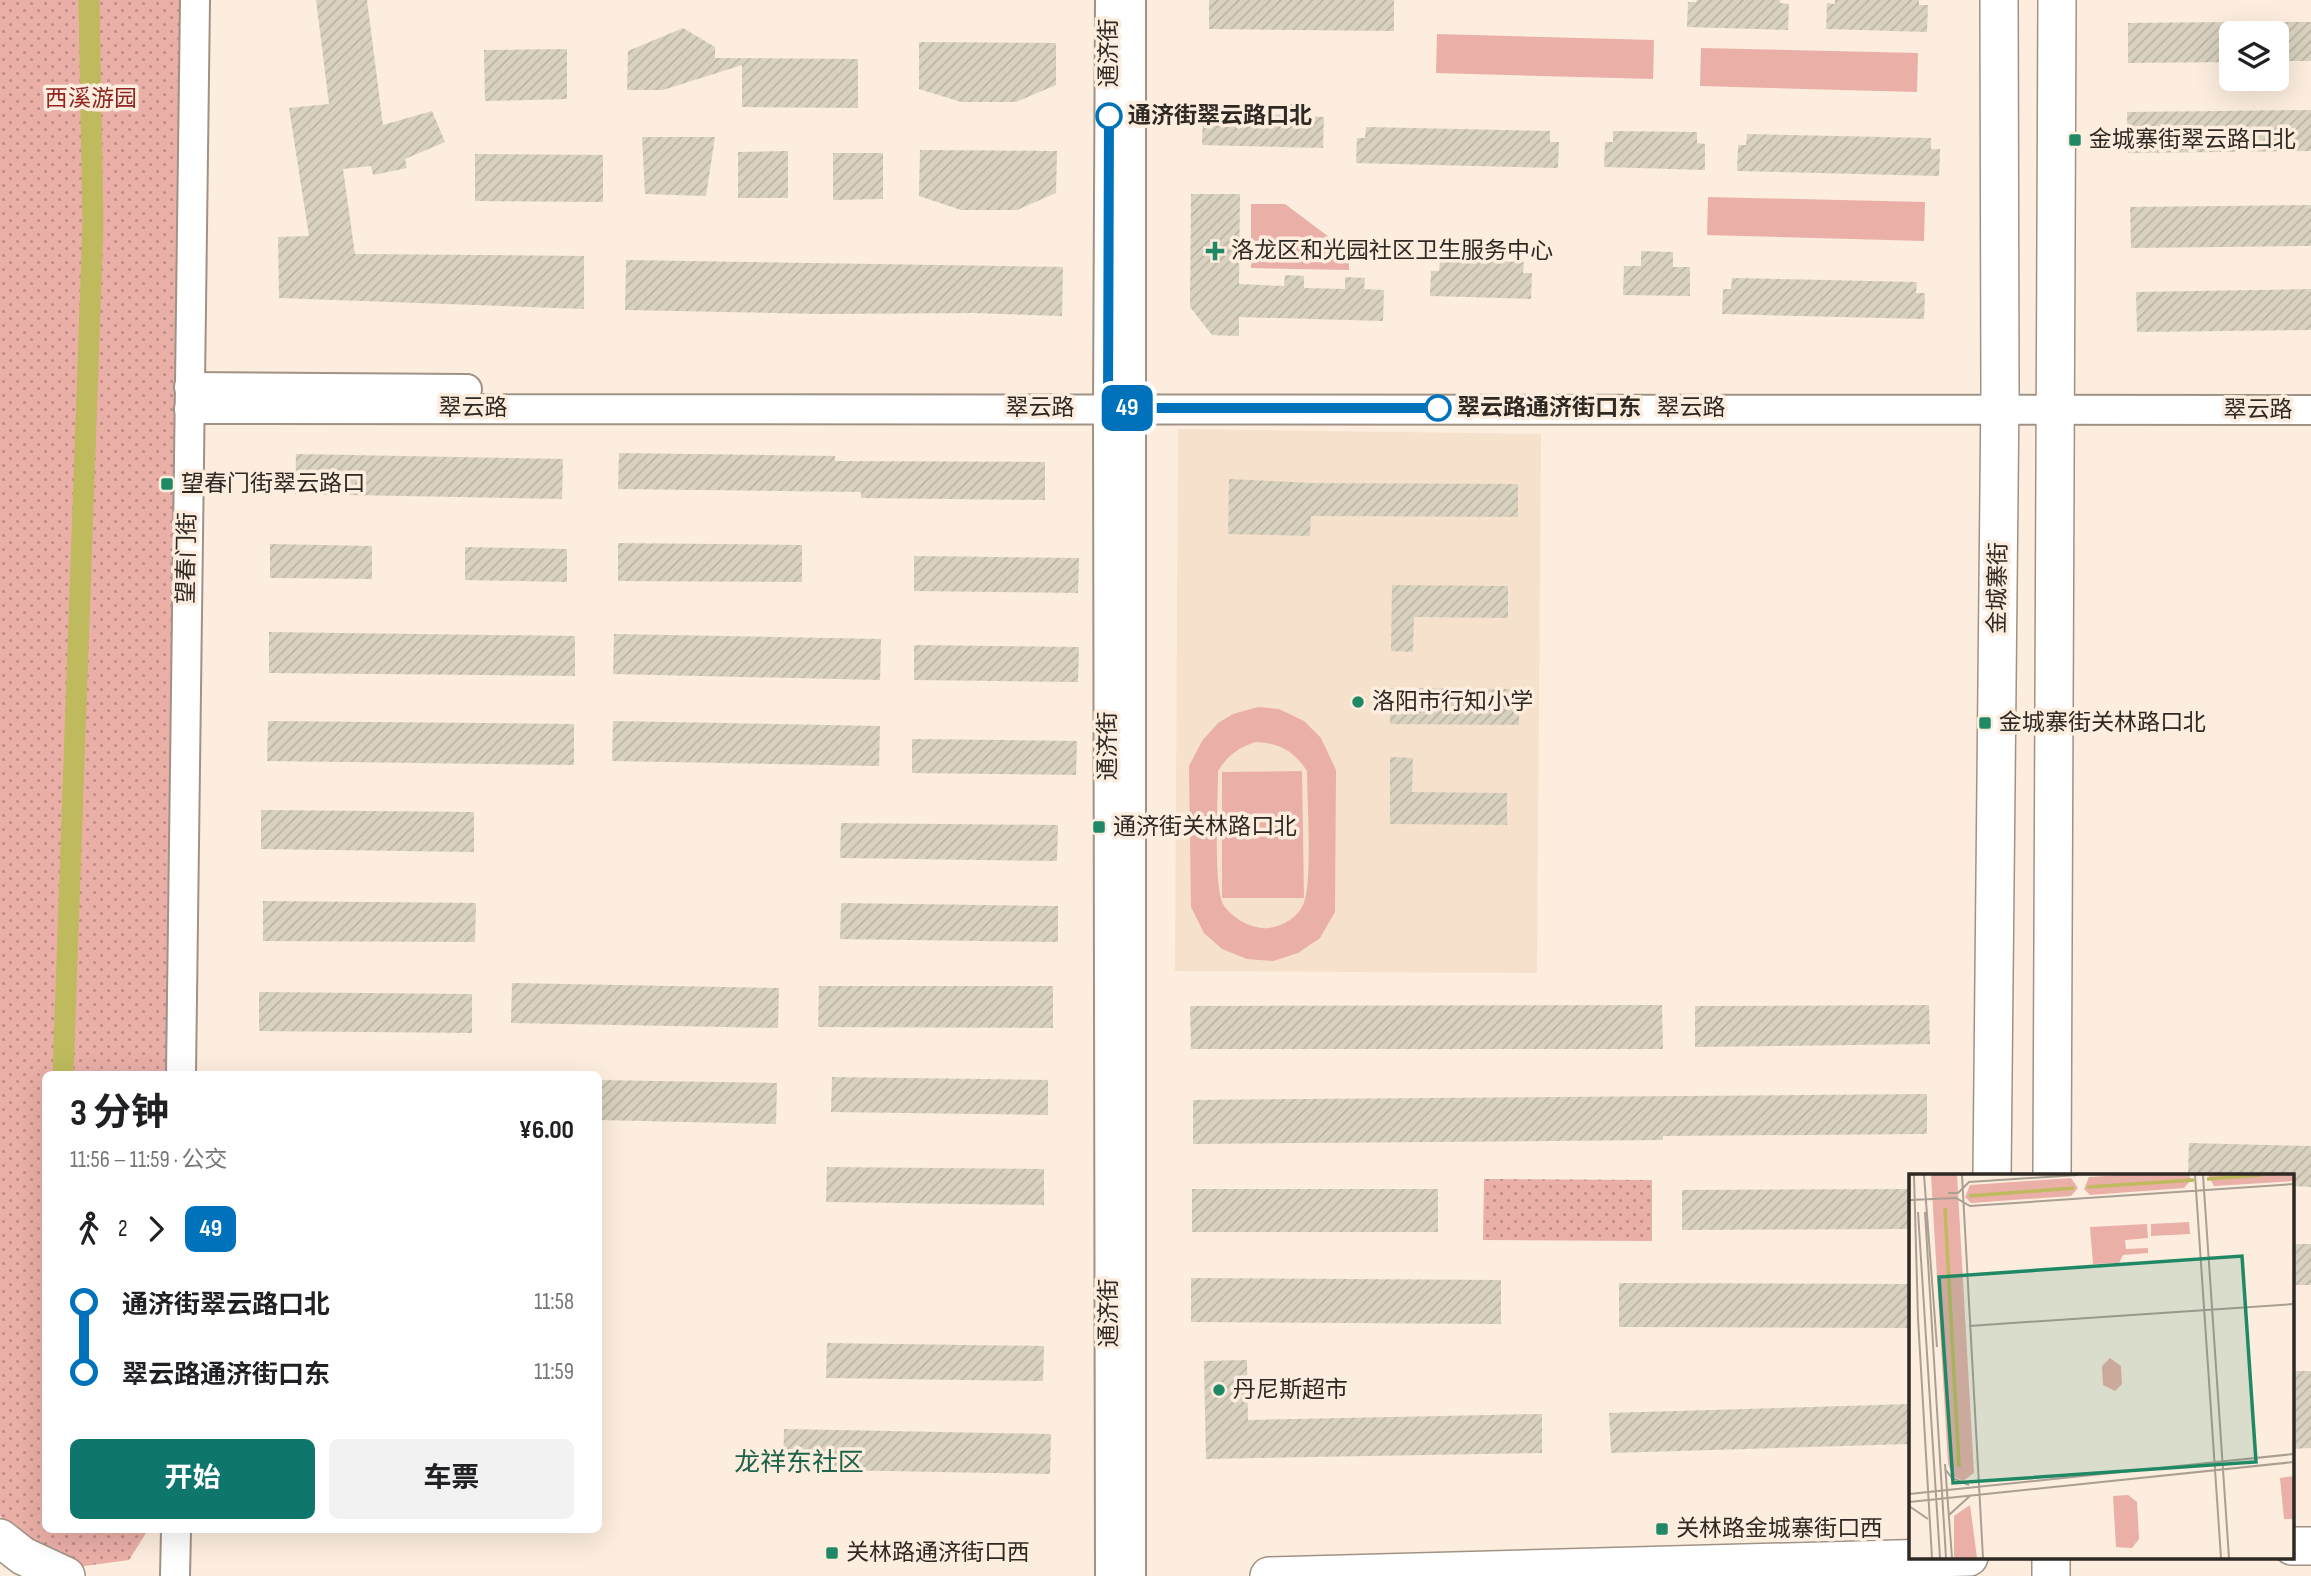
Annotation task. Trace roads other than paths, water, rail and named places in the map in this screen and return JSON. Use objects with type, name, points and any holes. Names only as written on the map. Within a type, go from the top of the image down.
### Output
[{"type":"main road","name":"金城寨街","points":[[1992,1174],[2000,400],[1998,0]]},
{"type":"main road","points":[[2052,1174],[2057,0]]},
{"type":"main road","points":[[0,1538],[23,1556],[66,1576]]},
{"type":"main road","points":[[1269,1576],[1932,1558]]},
{"type":"main road","points":[[1988,1558],[1988,1576]]},
{"type":"main road","points":[[2050,1558],[2051,1576]]},
{"type":"street","name":"望春门街","points":[[195,0],[201,1071]]},
{"type":"street","name":"望春门街","points":[[181,1071],[199,398],[215,0]]},
{"type":"street","name":"通济街","points":[[1110,0],[1119,398],[1130,1576]]},
{"type":"street","name":"通济街","points":[[1110,1576],[1119,398],[1131,0]]},
{"type":"street","name":"翠云路","points":[[199,398],[2056,400],[2311,394]]},
{"type":"street","name":"翠云路","points":[[2056,400],[2311,410]]},
{"type":"street","points":[[175,1576],[176,1533]]},
{"type":"street","points":[[195,1533],[195,1576]]},
{"type":"waterway","points":[[63,1071],[93,224],[89,0]]},
{"type":"place","name":"通济街翠云路口北","points":[[1109,116]]},
{"type":"place","name":"金城寨街翠云路口北","points":[[2075,140]]},
{"type":"place","name":"洛龙区和光园社区卫生服务中心","points":[[1215,251]]},
{"type":"place","name":"翠云路通济街口东","points":[[1438,408]]},
{"type":"place","name":"望春门街翠云路口","points":[[167,484]]},
{"type":"place","name":"洛阳市行知小学","points":[[1358,702]]},
{"type":"place","name":"金城寨街关林路口北","points":[[1985,723]]},
{"type":"place","name":"通济街关林路口北","points":[[1099,827]]},
{"type":"place","name":"丹尼斯超市","points":[[1219,1390]]},
{"type":"place","name":"关林路金城寨街口西","points":[[1662,1529]]},
{"type":"place","name":"关林路通济街口西","points":[[832,1553]]},
{"type":"district","name":"龙祥东社区","points":[[799,1463]]},
{"type":"park label","name":"西溪游园","points":[[91,99]]}]
